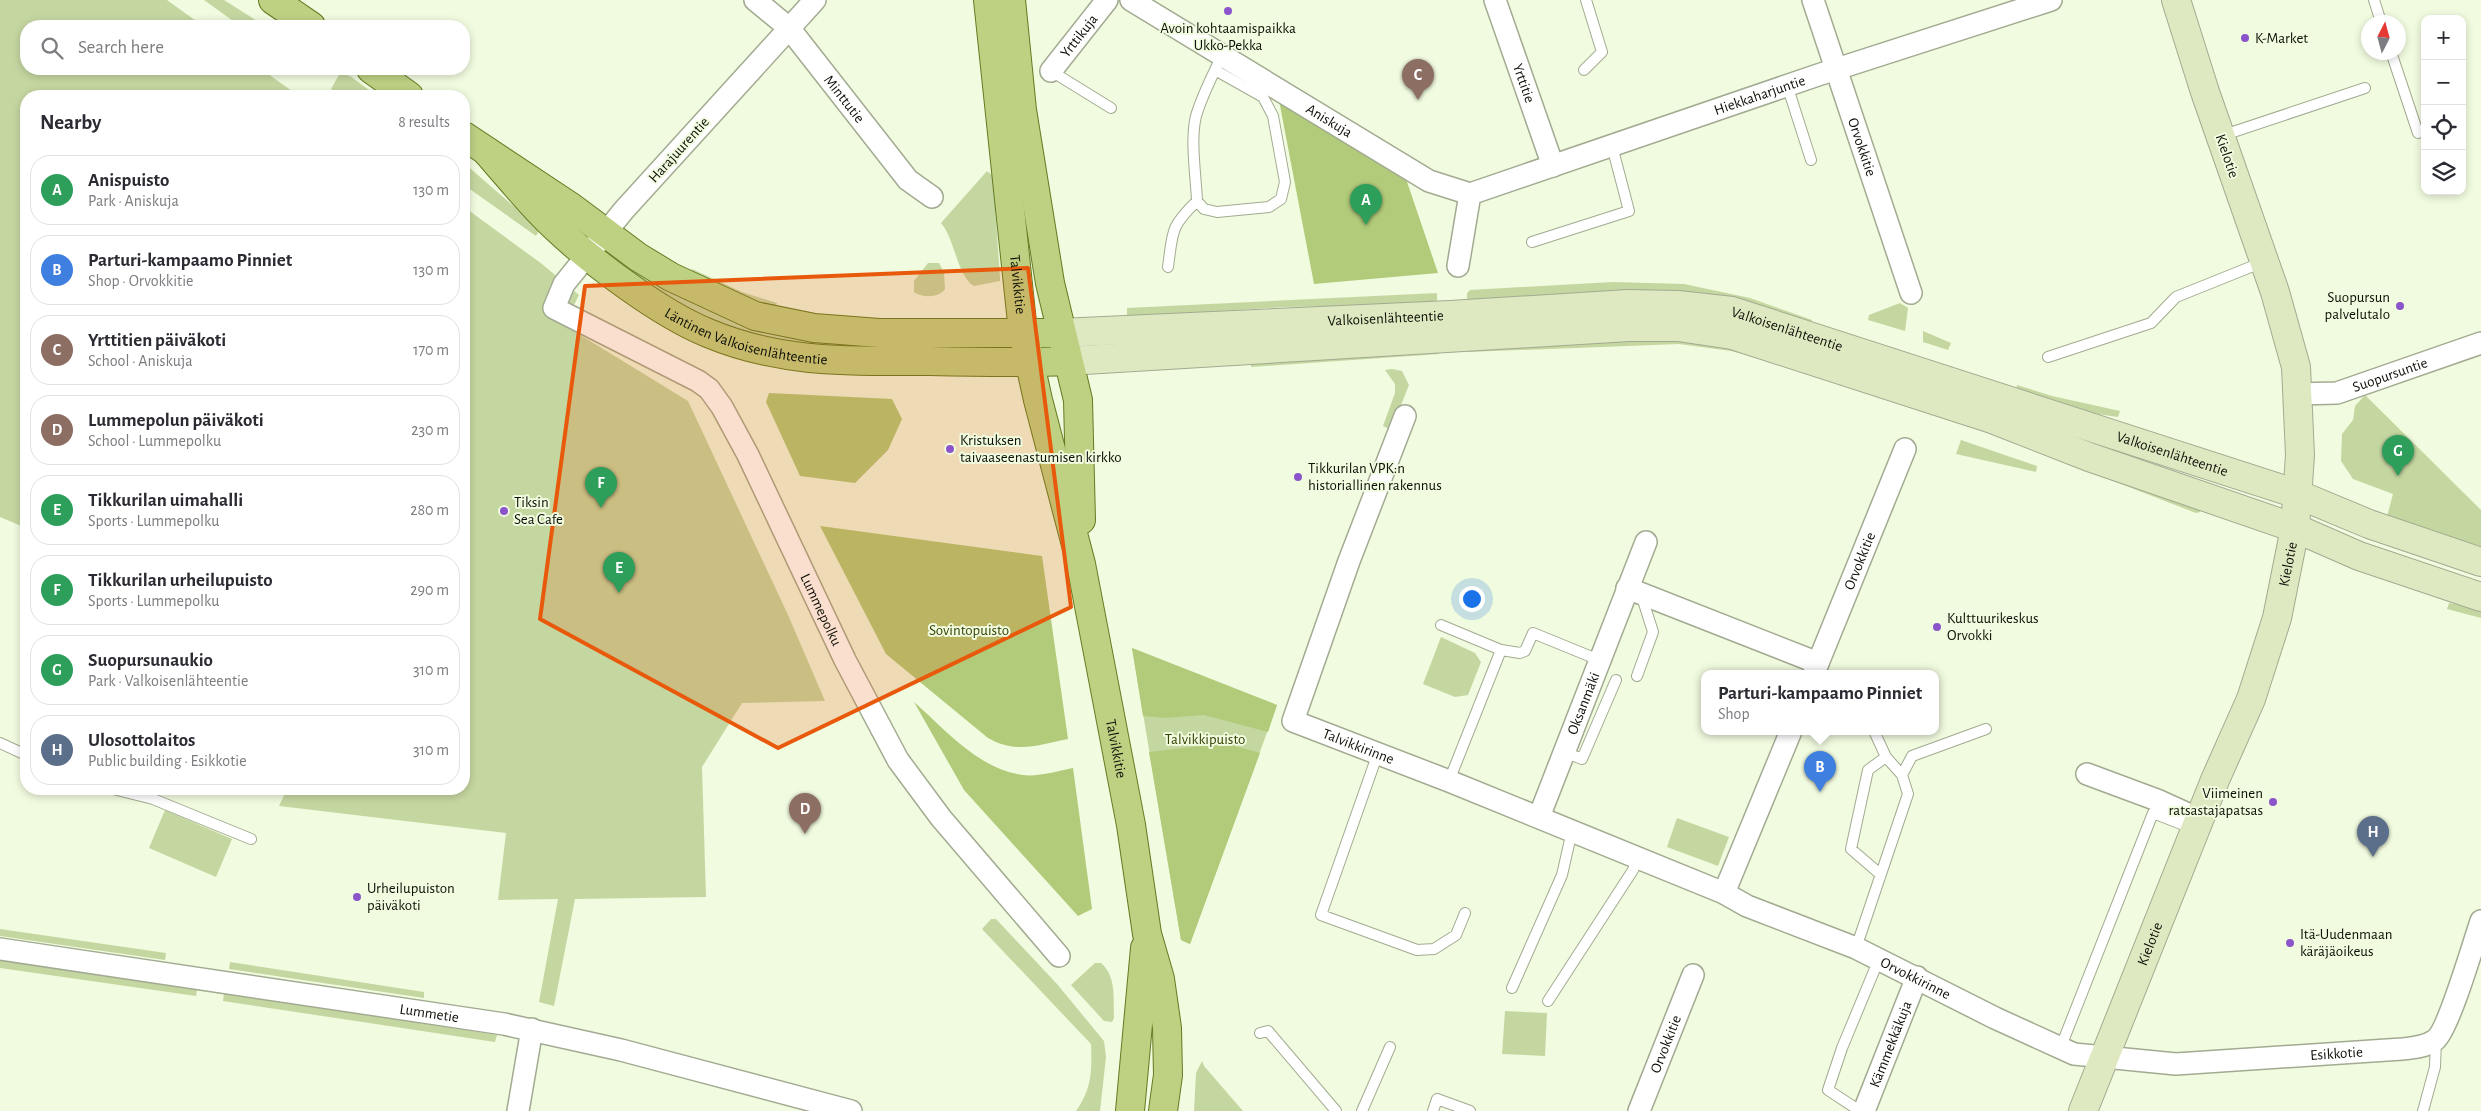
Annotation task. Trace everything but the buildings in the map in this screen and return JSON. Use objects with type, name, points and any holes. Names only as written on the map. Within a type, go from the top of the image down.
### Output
[{"type":"main road","points":[[274,0],[302,20]]},
{"type":"main road","name":"Talvikkitie","points":[[988,0],[1023,332],[1029,363],[1081,564],[1131,825],[1147,934],[1160,979],[1167,1028],[1168,1075],[1163,1111]]},
{"type":"main road","name":"Talvikkitie","points":[[1010,0],[1022,110],[1060,333],[1079,410],[1081,564]]},
{"type":"main road","name":"Kielotie","points":[[2084,1111],[2260,672],[2277,618],[2294,528],[2297,494],[2300,455],[2296,367],[2264,262],[2220,136],[2176,0]]},
{"type":"main road","points":[[379,75],[401,90]]},
{"type":"main road","name":"Läntinen Valkoisenlähteentie","points":[[470,140],[571,207],[638,257],[671,277],[741,311],[772,321],[814,328],[879,333],[1060,333]]},
{"type":"main road","name":"Läntinen Valkoisenlähteentie","points":[[487,152],[555,227],[624,282],[707,333],[769,353],[826,361],[1029,363],[1068,361]]},
{"type":"main road","name":"Valkoisenlähteentie","points":[[1060,333],[1450,315],[1628,304],[1678,305],[1732,312],[2297,494],[2369,524],[2481,562]]},
{"type":"main road","name":"Valkoisenlähteentie","points":[[1068,361],[1629,327],[1678,327],[1732,336],[1992,419],[2089,457],[2294,528],[2359,556],[2481,597]]},
{"type":"main road","name":"Talvikkitie","points":[[1130,1111],[1147,934]]},
{"type":"street","name":"Minttutie","points":[[755,0],[789,28],[908,180],[932,197]]},
{"type":"street","name":"Harajuurentie","points":[[554,308],[564,284],[588,254],[652,179],[815,0]]},
{"type":"street","name":"Yrttikuja","points":[[1051,71],[1107,0]]},
{"type":"street","name":"Aniskuja","points":[[1131,0],[1218,63],[1429,181],[1470,194]]},
{"type":"street","name":"Yrttitie","points":[[1495,0],[1553,166]]},
{"type":"street","name":"Orvokkitie","points":[[1813,0],[1911,293]]},
{"type":"street","name":"Hiekkaharjuntie","points":[[1470,194],[1835,70],[2051,0]]},
{"type":"street","points":[[1458,266],[1470,194]]},
{"type":"street","name":"Lummepolku","points":[[554,308],[698,381],[709,389],[722,407],[748,455],[845,660],[898,760],[941,818],[1059,956]]},
{"type":"street","name":"Suopursuntie","points":[[2297,394],[2337,393],[2481,342]]},
{"type":"street","name":"Talvikkirinne","points":[[1405,416],[1349,561],[1293,721],[1450,781],[1724,893]]},
{"type":"street","name":"Orvokkitie","points":[[1816,668],[1905,449]]},
{"type":"street","name":"Oksanmäki","points":[[1539,817],[1599,660],[1634,591],[1646,542]]},
{"type":"street","points":[[1634,591],[1816,668]]},
{"type":"street","points":[[1724,893],[1789,735]]},
{"type":"street","points":[[2087,774],[2157,800],[2199,825]]},
{"type":"street","name":"Orvokkirinne","points":[[1724,893],[1747,906],[1856,948],[2060,1049],[2074,1054],[2107,1056]]},
{"type":"street","points":[[2436,1040],[2451,1011],[2481,922]]},
{"type":"street","name":"Lummetie","points":[[0,949],[532,1029],[621,1050],[812,1106],[851,1111]]},
{"type":"street","name":"Orvokkitie","points":[[1639,1111],[1693,975]]},
{"type":"street","name":"Kämmekkäkuja","points":[[1862,1111],[1917,977]]},
{"type":"street","points":[[518,1111],[532,1029]]},
{"type":"street","name":"Esikkotie","points":[[2107,1056],[2176,1064],[2402,1049],[2423,1046],[2436,1040]]},
{"type":"lane","points":[[1584,70],[1602,52],[1586,0]]},
{"type":"lane","points":[[2374,0],[2379,15]]},
{"type":"lane","points":[[2394,60],[2418,133]]},
{"type":"lane","points":[[1218,63],[1263,97],[1273,116],[1285,182],[1281,199],[1270,207],[1217,212],[1204,208],[1197,201],[1194,130],[1196,116],[1218,63]]},
{"type":"lane","points":[[1051,71],[1111,108]]},
{"type":"lane","points":[[1788,86],[1811,160]]},
{"type":"lane","points":[[2220,136],[2365,88]]},
{"type":"lane","points":[[1532,242],[1629,210],[1612,146]]},
{"type":"lane","points":[[1168,267],[1174,229],[1179,218],[1197,201]]},
{"type":"lane","points":[[2048,357],[2151,323],[2176,297],[2264,262]]},
{"type":"lane","points":[[1634,591],[1653,632],[1637,676]]},
{"type":"lane","points":[[1442,625],[1501,650],[1520,653],[1525,651],[1533,634],[1599,660]]},
{"type":"lane","points":[[1450,781],[1501,650]]},
{"type":"lane","points":[[1564,752],[1582,759],[1616,680]]},
{"type":"lane","points":[[1902,775],[1912,756],[1986,729]]},
{"type":"lane","points":[[1856,948],[1908,794],[1902,775],[1886,757],[1876,735]]},
{"type":"lane","points":[[0,743],[20,752]]},
{"type":"lane","points":[[1378,753],[1321,915],[1417,950],[1434,949],[1456,935],[1465,913]]},
{"type":"lane","points":[[1880,874],[1851,849],[1868,770],[1886,757]]},
{"type":"lane","points":[[135,795],[153,800],[251,839]]},
{"type":"lane","points":[[2060,1049],[2153,813],[2199,825]]},
{"type":"lane","points":[[1512,988],[1562,875],[1572,831]]},
{"type":"lane","points":[[1548,1001],[1633,870],[1638,858]]},
{"type":"lane","points":[[1862,1111],[1828,1090],[1842,1048],[1879,959]]},
{"type":"lane","points":[[1260,1033],[1268,1031],[1336,1111]]},
{"type":"lane","points":[[2423,1111],[2435,1067],[2436,1040]]},
{"type":"lane","points":[[1362,1111],[1390,1047]]},
{"type":"lane","points":[[1433,1111],[1438,1098],[1470,1111]]},
{"type":"highlighted area","points":[[1028,268],[1071,607],[778,748],[540,619],[585,286]]},
{"type":"green space","points":[[0,0],[167,0],[195,20],[20,20],[20,75],[269,75],[291,90],[20,90],[20,525],[0,517]]},
{"type":"green space","points":[[204,0],[224,0],[256,20],[232,20]]},
{"type":"green space","points":[[339,75],[347,75],[369,90],[332,90],[331,89]]},
{"type":"green space","points":[[1278,95],[1403,170],[1438,273],[1314,284]]},
{"type":"green space","points":[[470,168],[540,229],[536,236],[470,189]]},
{"type":"green space","points":[[987,171],[993,176],[1000,281],[974,286],[964,274],[950,238],[941,223]]},
{"type":"green space","points":[[470,211],[542,264],[579,295],[564,325],[688,401],[788,615],[825,701],[742,703],[702,767],[706,897],[575,899],[554,1006],[539,1002],[558,899],[498,900],[506,833],[279,806],[284,795],[470,795]]},
{"type":"green space","points":[[621,262],[628,262],[717,312],[960,345],[901,348],[837,348],[774,341],[745,334],[705,318],[680,304],[620,265]]},
{"type":"green space","points":[[928,263],[939,263],[944,272],[945,289],[939,294],[930,296],[914,292],[914,281]]},
{"type":"green space","points":[[692,269],[742,292],[777,303],[775,308],[755,302],[690,272]]},
{"type":"green space","points":[[1613,282],[1684,284],[1750,298],[1812,320],[1810,325],[1467,302],[1467,293],[1470,290]]},
{"type":"green space","points":[[1437,293],[1437,304],[1285,307],[1127,317],[1127,308]]},
{"type":"green space","points":[[1900,303],[1908,308],[1905,331],[1868,320],[1869,315]]},
{"type":"green space","points":[[1923,331],[1951,343],[1948,350],[1923,342]]},
{"type":"green space","points":[[1692,336],[1767,360],[1731,351],[1679,344],[1468,352],[1468,342]]},
{"type":"green space","points":[[1438,343],[1439,354],[1251,367],[1251,360]]},
{"type":"green space","points":[[1385,370],[1402,371],[1409,385],[1391,430],[1383,426],[1395,393],[1395,384]]},
{"type":"green space","points":[[2017,385],[2052,396],[2120,411],[2118,417],[2083,412],[2016,392]]},
{"type":"green space","points":[[769,393],[892,399],[902,419],[888,450],[855,483],[800,476],[766,402]]},
{"type":"green space","points":[[2365,395],[2481,510],[2481,554],[2386,520],[2393,494],[2353,479],[2341,461],[2342,434],[2353,420],[2355,406]]},
{"type":"green space","points":[[2005,433],[2204,503],[2200,512],[2196,513],[2002,438]]},
{"type":"green space","points":[[1961,440],[2037,466],[2036,472],[1956,454]]},
{"type":"green space","name":"Sovintopuisto","points":[[820,526],[1042,556],[1068,739],[1027,747],[1008,746],[998,743],[988,738],[886,654]]},
{"type":"green space","points":[[2449,603],[2481,609],[2481,618],[2447,609]]},
{"type":"green space","points":[[1441,637],[1475,653],[1481,662],[1468,695],[1455,697],[1423,684]]},
{"type":"green space","name":"Talvikkipuisto","points":[[1132,648],[1277,705],[1190,944],[1181,940]]},
{"type":"green space","points":[[1132,648],[1277,705],[1268,732],[1204,715],[1165,718],[1143,716]]},
{"type":"green space","points":[[914,702],[964,747],[991,765],[1023,775],[1035,775],[1073,768],[1092,909],[1078,916],[964,790]]},
{"type":"green space","points":[[1224,743],[1260,753],[1190,944],[1181,940],[1149,752]]},
{"type":"green space","points":[[165,810],[232,839],[216,877],[149,848]]},
{"type":"green space","points":[[1677,818],[1729,837],[1718,866],[1667,847]]},
{"type":"green space","points":[[991,919],[996,919],[1057,984],[1104,1041],[1106,1057],[1100,1111],[1076,1111],[1085,1095],[1090,1079],[1091,1044],[982,929]]},
{"type":"green space","points":[[0,929],[166,953],[165,960],[0,936]]},
{"type":"green space","points":[[0,961],[197,990],[196,996],[0,968]]},
{"type":"green space","points":[[230,962],[424,992],[424,998],[229,969]]},
{"type":"green space","points":[[1095,963],[1101,963],[1110,975],[1114,996],[1114,1018],[1112,1022],[1104,1021],[1071,985]]},
{"type":"green space","points":[[224,993],[497,1035],[495,1042],[223,1001]]},
{"type":"green space","points":[[1505,1011],[1547,1013],[1545,1056],[1502,1054]]},
{"type":"green space","points":[[1202,1061],[1204,1066],[1243,1111],[1194,1111],[1196,1073]]},
{"type":"place","name":"Avoin kohtaamispaikka Ukko-Pekka","points":[[1228,11]]},
{"type":"place","name":"K-Market","points":[[2245,38]]},
{"type":"place","name":"Yrttitien päiväkoti","points":[[1418,100]]},
{"type":"place","name":"Anispuisto","points":[[1366,225]]},
{"type":"place","name":"Suopursun palvelutalo","points":[[2400,306]]},
{"type":"place","name":"Kristuksen taivaaseenastumisen kirkko","points":[[950,449]]},
{"type":"place","name":"Suopursunaukio","points":[[2398,476]]},
{"type":"place","name":"Tikkurilan VPK:n historiallinen rakennus","points":[[1298,477]]},
{"type":"place","name":"Tikkurilan urheilupuisto","points":[[601,508]]},
{"type":"place","name":"Tiksin Sea Cafe","points":[[504,511]]},
{"type":"place","name":"Tikkurilan uimahalli","points":[[619,593]]},
{"type":"place","name":"Kulttuurikeskus Orvokki","points":[[1937,627]]},
{"type":"place","name":"Parturi-kampaamo Pinniet","points":[[1820,792]]},
{"type":"place","name":"Viimeinen ratsastajapatsas","points":[[2273,802]]},
{"type":"place","name":"Lummepolun päiväkoti","points":[[805,834]]},
{"type":"place","name":"Ulosottolaitos","points":[[2373,857]]},
{"type":"place","name":"Urheilupuiston päiväkoti","points":[[357,897]]},
{"type":"place","name":"Itä-Uudenmaan käräjäoikeus","points":[[2290,943]]}]
